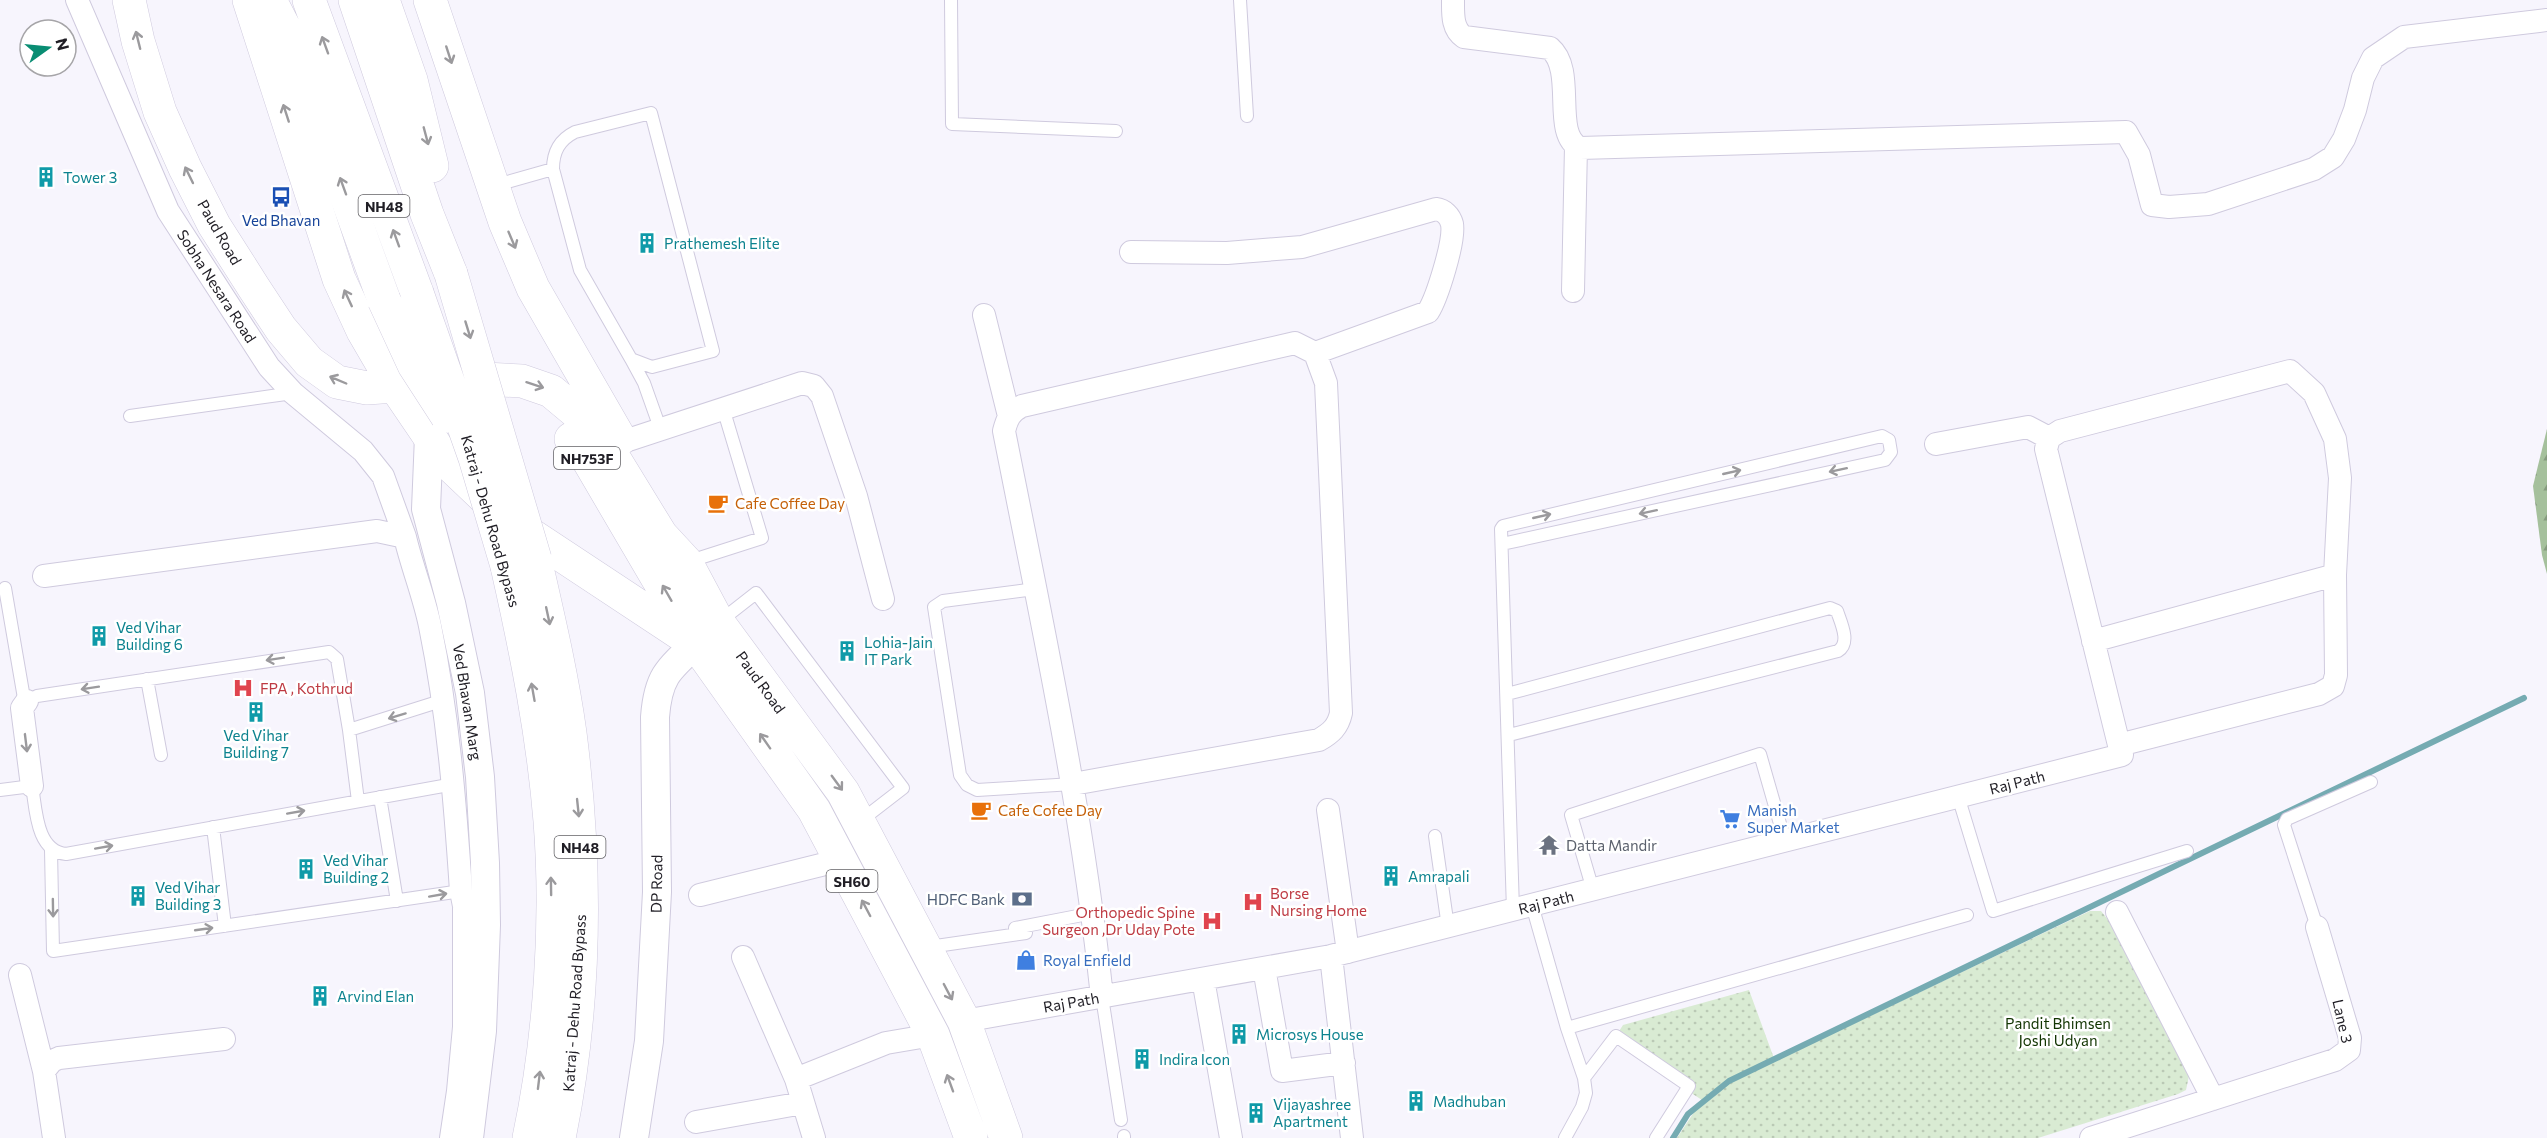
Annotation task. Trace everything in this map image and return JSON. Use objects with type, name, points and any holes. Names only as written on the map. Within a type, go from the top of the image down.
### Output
[{"type":"main road","name":"Paud Road","points":[[129,0],[160,112],[214,225],[281,329],[309,362],[337,382],[367,387],[395,386],[424,376],[522,381],[551,391],[575,411],[607,447],[661,536],[686,562],[707,633]]},
{"type":"main road","points":[[249,0],[339,279],[363,331],[395,386]]},
{"type":"main road","points":[[270,0],[290,42],[384,300],[414,365],[475,458]]},
{"type":"main road","name":"Katraj - Dehu Road Bypass","points":[[309,0],[475,458],[553,636],[569,732],[579,820],[581,910],[576,1009],[565,1107],[559,1138]]},
{"type":"main road","name":"Katraj - Dehu Road Bypass","points":[[355,0],[428,214],[451,274],[521,562],[524,642],[538,724],[550,822],[552,910],[547,1006],[536,1102],[529,1138]]},
{"type":"main road","points":[[383,0],[411,80],[428,144],[451,274]]},
{"type":"main road","points":[[430,0],[492,186],[533,288],[622,442],[686,562]]},
{"type":"main road","name":"Paud Road","points":[[395,386],[446,461],[507,519],[707,633],[843,792],[964,1022],[1006,1138]]},
{"type":"main road","name":"Paud Road","points":[[395,386],[424,396],[517,402],[538,410],[558,424],[587,458],[707,633],[814,810],[933,1035],[971,1138]]},
{"type":"main road","points":[[933,1035],[964,1022]]},
{"type":"street","name":"Sobha Nesara Road","points":[[77,0],[168,211],[269,367],[293,393],[363,451],[383,476],[405,537],[430,622],[444,700],[454,784],[461,891],[475,970]]},
{"type":"street","points":[[1453,0],[1455,24],[1464,37],[1550,48],[1556,53],[1562,70],[1567,131],[1576,146],[1573,291]]},
{"type":"street","points":[[1576,146],[1580,148],[2126,132],[2139,155],[2152,206],[2208,204],[2314,169],[2333,157],[2344,139],[2355,110],[2363,78],[2373,58],[2404,37],[2547,20]]},
{"type":"street","points":[[1131,252],[1227,253],[1302,247],[1436,209],[1442,210],[1452,225],[1450,244],[1434,302],[1428,312],[1315,353]]},
{"type":"street","points":[[984,315],[1009,416],[1004,431],[1073,784],[1093,914],[1102,997]]},
{"type":"street","points":[[1009,416],[1022,406],[1294,343],[1315,353],[1326,383],[1341,713],[1334,730],[1319,740],[1073,784]]},
{"type":"street","points":[[2093,641],[2335,575],[2340,478],[2335,439],[2314,393],[2290,370],[2060,431],[2049,438],[2046,449],[2093,641],[2121,750]]},
{"type":"street","points":[[622,442],[802,383],[813,386],[822,396],[856,496],[884,599]]},
{"type":"street","points":[[1936,444],[2028,427],[2049,438]]},
{"type":"street","name":"Ved Bhavan Marg","points":[[429,436],[426,509],[470,693],[480,777],[485,863],[475,970],[464,1027],[451,1138]]},
{"type":"street","points":[[44,576],[377,531],[405,537]]},
{"type":"street","name":"Raj Path","points":[[964,1022],[1340,954],[1958,796],[2319,694],[2333,686],[2336,675],[2335,575]]},
{"type":"street","name":"DP Road","points":[[634,1138],[650,1041],[657,892],[655,717],[657,691],[670,668],[707,633]]},
{"type":"street","points":[[26,703],[22,708],[32,786]]},
{"type":"street","points":[[1328,810],[1340,954],[1344,1063],[1352,1138]]},
{"type":"street","points":[[700,895],[841,860]]},
{"type":"street","points":[[2117,912],[2213,1099]]},
{"type":"street","name":"Lane 3","points":[[2091,1138],[2335,1060],[2349,1050],[2350,1038],[2317,927]]},
{"type":"street","points":[[743,957],[796,1079],[814,1138]]},
{"type":"street","points":[[1264,968],[1282,1071],[1344,1063]]},
{"type":"street","points":[[469,1138],[482,1031],[475,970]]},
{"type":"street","points":[[20,975],[44,1071],[54,1138]]},
{"type":"street","points":[[1203,979],[1231,1138]]},
{"type":"street","points":[[796,1079],[886,1043],[933,1035]]},
{"type":"street","points":[[44,1071],[52,1061],[59,1058],[224,1038]]},
{"type":"street","points":[[696,1122],[803,1103]]},
{"type":"lane","points":[[951,0],[952,124],[1116,130]]},
{"type":"lane","points":[[1240,0],[1247,116]]},
{"type":"lane","points":[[631,359],[652,367],[713,351],[651,113],[575,132],[563,138],[553,158],[553,169],[580,270],[644,383],[660,428]]},
{"type":"lane","points":[[492,186],[553,169]]},
{"type":"lane","points":[[130,416],[293,393]]},
{"type":"lane","points":[[686,562],[762,538],[723,408]]},
{"type":"lane","points":[[1502,544],[1885,460],[1891,452],[1888,440],[1882,436],[1507,525],[1501,530],[1509,735],[1522,908],[1567,1028],[1584,1078],[1586,1094],[1582,1107],[1564,1138]]},
{"type":"lane","points":[[5,588],[26,703],[37,696],[329,652],[337,658],[350,730],[358,801]]},
{"type":"lane","points":[[1035,589],[943,601],[934,608],[960,775],[967,785],[977,790],[1073,784]]},
{"type":"lane","points":[[707,633],[756,593],[903,788],[859,822]]},
{"type":"lane","points":[[1507,694],[1830,608],[1837,611],[1845,641],[1843,647],[1838,651],[1509,735]]},
{"type":"lane","points":[[147,679],[161,755]]},
{"type":"lane","points":[[350,730],[444,700]]},
{"type":"lane","points":[[1593,890],[1571,815],[1760,754],[1785,841]]},
{"type":"lane","name":"Lane 3","points":[[2317,927],[2284,825],[2287,819],[2371,782]]},
{"type":"lane","points":[[51,850],[66,854],[454,784]]},
{"type":"lane","points":[[0,790],[32,786],[42,836],[51,850],[53,951],[461,891]]},
{"type":"lane","points":[[1958,796],[1994,911],[2187,851]]},
{"type":"lane","points":[[380,797],[397,901]]},
{"type":"lane","points":[[213,827],[225,926]]},
{"type":"lane","points":[[1435,836],[1448,927]]},
{"type":"lane","points":[[925,948],[1020,931],[1093,914]]},
{"type":"lane","points":[[1567,1028],[1967,915]]},
{"type":"lane","points":[[1102,997],[1121,1120]]},
{"type":"lane","points":[[1584,1078],[1617,1036],[1689,1086],[1656,1138]]},
{"type":"green space","points":[[2547,429],[2547,574],[2542,555],[2533,486]]},
{"type":"green space","name":"Pandit Bhimsen Joshi Udyan","points":[[2090,911],[2101,911],[2109,921],[2183,1060],[2189,1076],[2186,1090],[2038,1138],[1677,1138],[1702,1100],[1619,1046],[1616,1036],[1623,1025],[1749,990],[1775,1061]]},
{"type":"waterway","points":[[1673,1138],[1688,1114],[1729,1081],[2524,698]]},
{"type":"place","name":"Tower 3","points":[[46,177]]},
{"type":"place","name":"Ved Bhavan","points":[[281,197]]},
{"type":"place","name":"Prathemesh Elite","points":[[647,243]]},
{"type":"place","name":"Cafe Coffee Day","points":[[718,503]]},
{"type":"place","name":"Ved Vihar Building 6","points":[[99,636]]},
{"type":"place","name":"Lohia-Jain IT Park","points":[[847,651]]},
{"type":"place","name":"FPA , Kothrud","points":[[243,688]]},
{"type":"place","name":"Ved Vihar Building 7","points":[[256,712]]},
{"type":"place","name":"Cafe Cofee Day","points":[[981,810]]},
{"type":"place","name":"Manish Super Market","points":[[1730,819]]},
{"type":"place","name":"Datta Mandir","points":[[1549,845]]},
{"type":"place","name":"Ved Vihar Building 2","points":[[306,869]]},
{"type":"place","name":"Amrapali","points":[[1391,876]]},
{"type":"place","name":"Ved Vihar Building 3","points":[[138,896]]},
{"type":"place","name":"HDFC Bank","points":[[1022,899]]},
{"type":"place","name":"Borse Nursing Home","points":[[1253,902]]},
{"type":"place","name":"Orthopedic Spine Surgeon ,Dr Uday Pote","points":[[1212,921]]},
{"type":"place","name":"Royal Enfield","points":[[1026,960]]},
{"type":"place","name":"Arvind Elan","points":[[320,996]]},
{"type":"place","name":"Microsys House","points":[[1239,1034]]},
{"type":"place","name":"Indira Icon","points":[[1142,1059]]},
{"type":"place","name":"Madhuban","points":[[1416,1101]]},
{"type":"place","name":"Vijayashree Apartment","points":[[1256,1113]]}]
